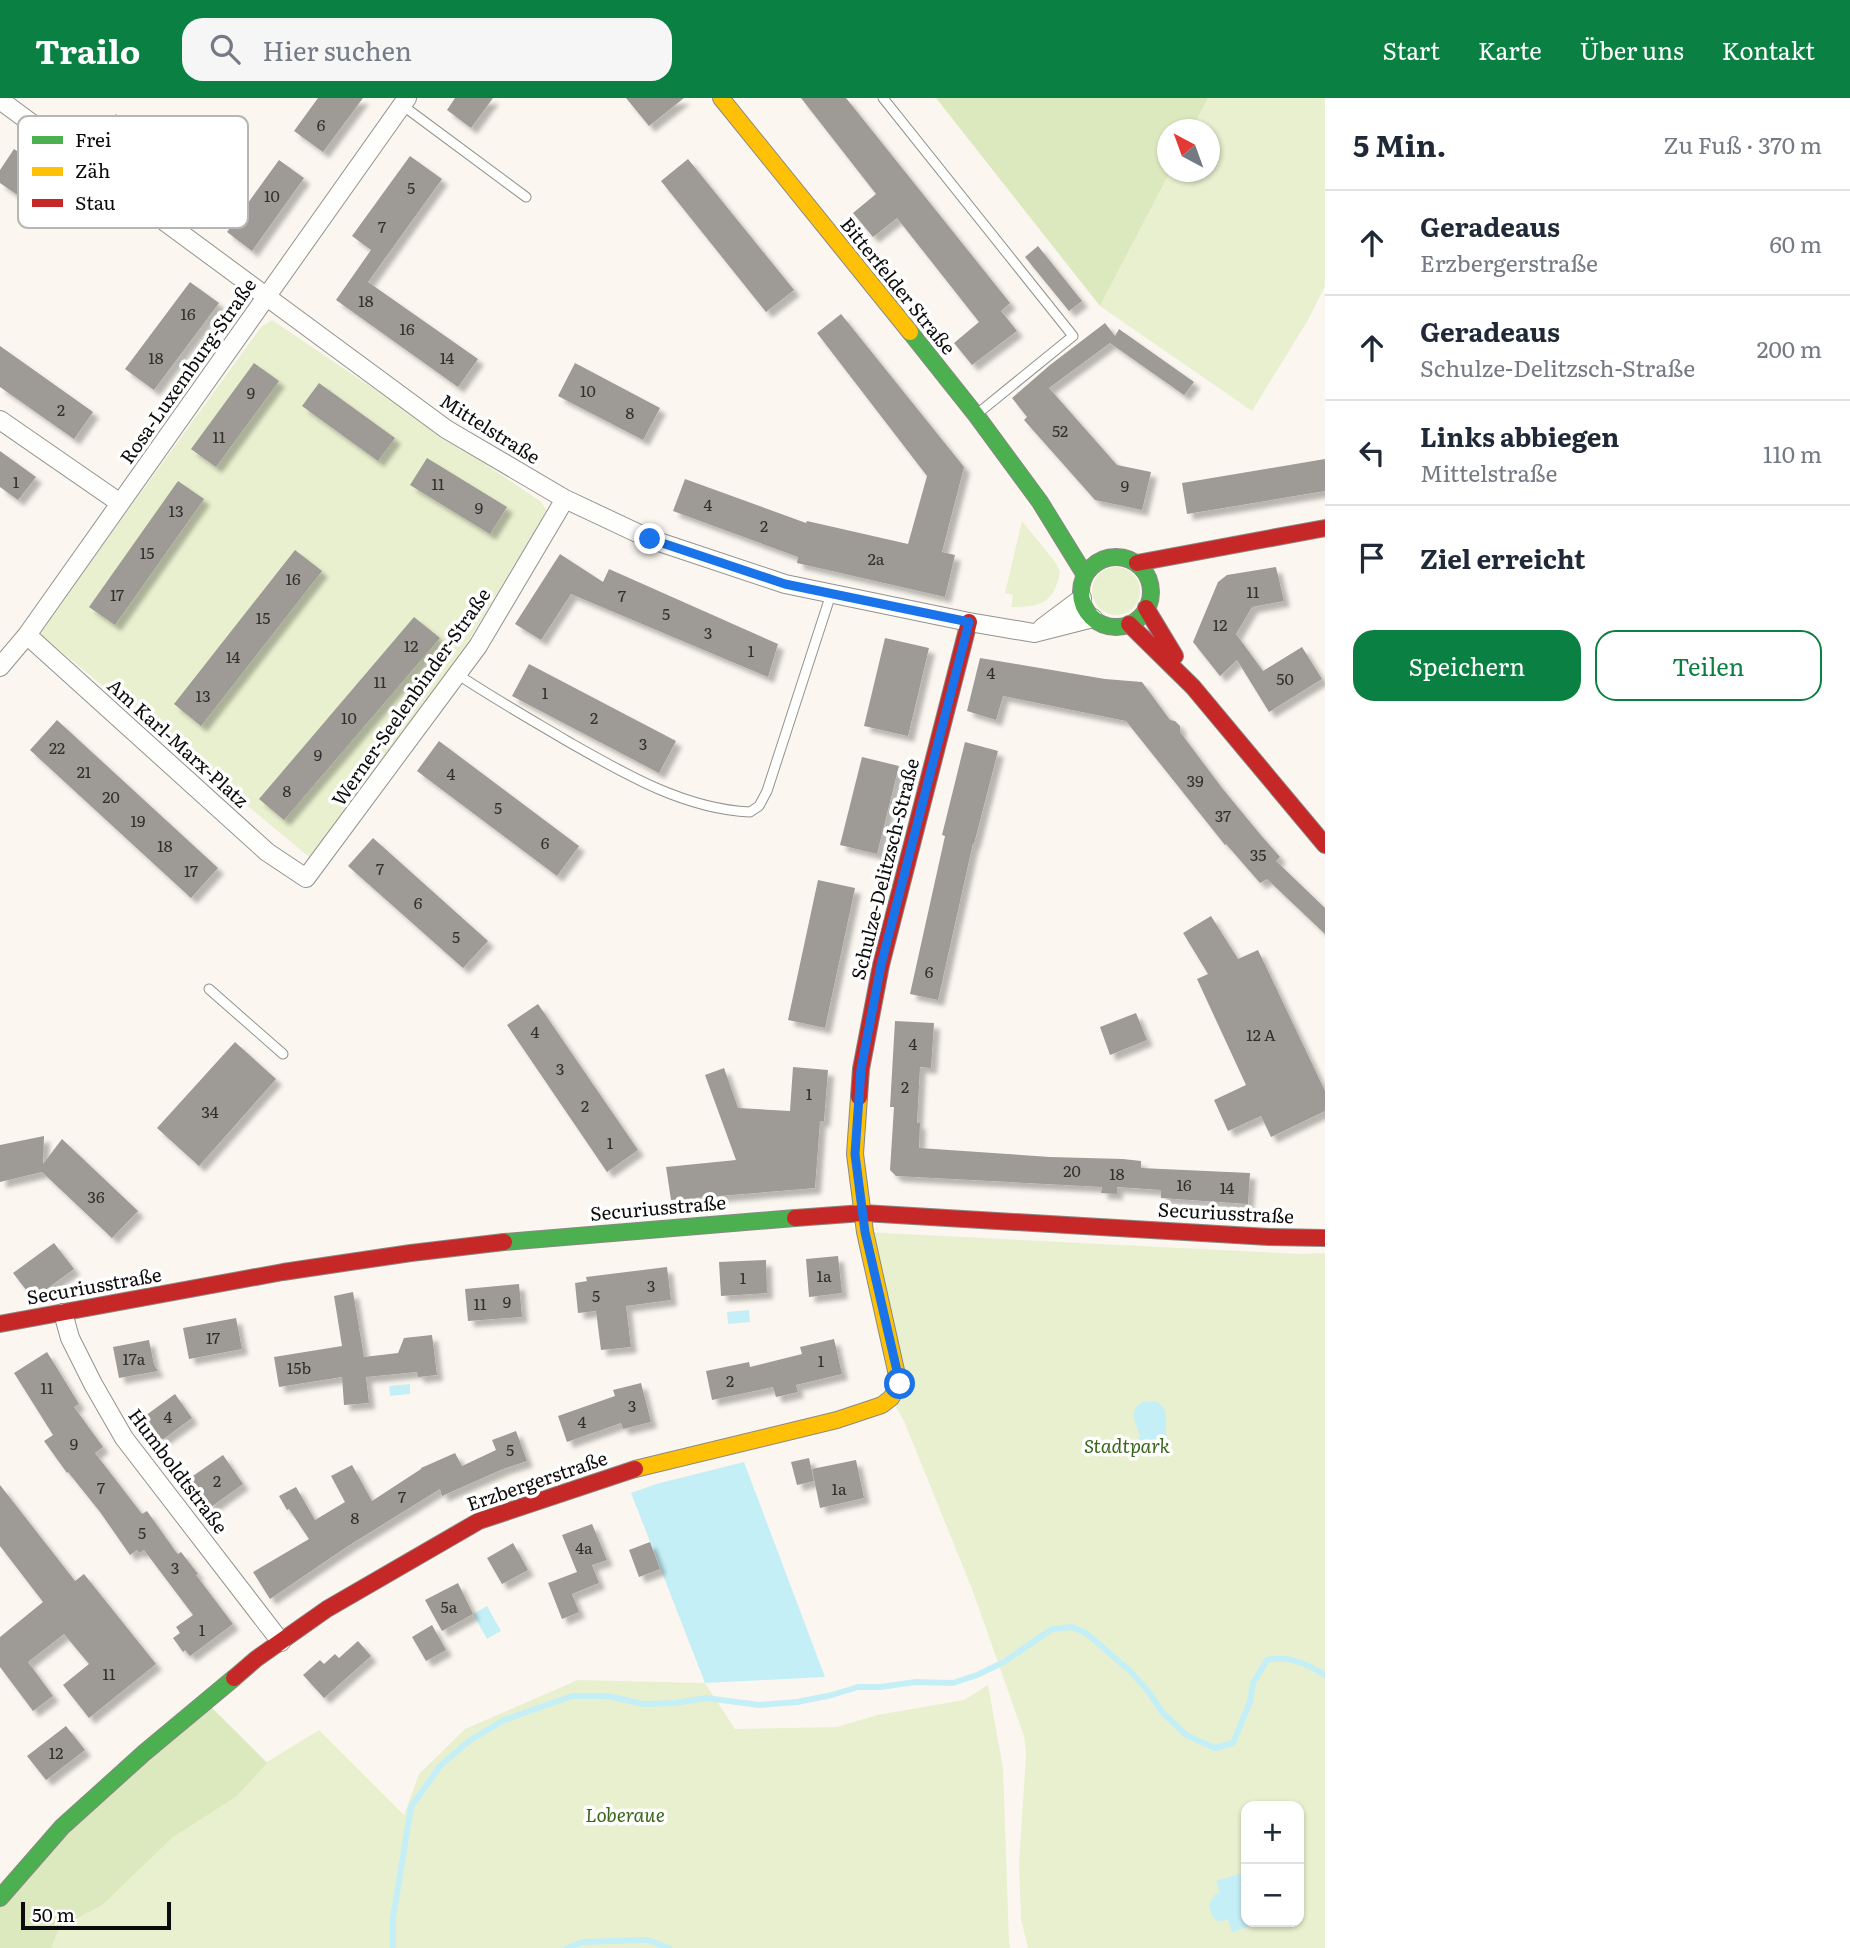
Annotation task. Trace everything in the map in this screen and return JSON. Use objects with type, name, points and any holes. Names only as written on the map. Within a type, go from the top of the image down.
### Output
[{"type":"street","name":"Bitterfelder Straße","points":[[721,98],[976,415],[1040,502],[1085,575]]},
{"type":"street","name":"Mittelstraße","points":[[0,100],[21,116]]},
{"type":"street","name":"Rosa-Luxemburg-Straße","points":[[0,667],[27,635],[405,102]]},
{"type":"street","name":"Mittelstraße","points":[[172,228],[446,429],[565,499],[650,539],[785,584],[969,622],[1034,633],[1093,618]]},
{"type":"street","points":[[0,420],[120,503]]},
{"type":"street","name":"Werner-Seelenbinder-Straße","points":[[306,878],[457,674],[494,619],[565,499]]},
{"type":"street","name":"Bitterfelder Straße","points":[[1040,502],[1092,552]]},
{"type":"street","points":[[1137,563],[1325,528]]},
{"type":"street","points":[[1150,582],[1203,549]]},
{"type":"street","points":[[1092,552],[1137,563],[1150,582],[1151,593],[1143,615],[1129,624],[1113,627],[1093,618],[1086,610],[1081,586],[1093,565],[1092,552]]},
{"type":"street","points":[[1034,633],[1082,598]]},
{"type":"street","points":[[1146,608],[1193,687]]},
{"type":"street","name":"Schulze-Delitzsch-Straße","points":[[863,1213],[855,1154],[861,1069],[881,965],[969,622]]},
{"type":"street","points":[[1129,624],[1193,687],[1325,845]]},
{"type":"street","name":"Am Karl-Marx-Platz","points":[[27,635],[267,852],[306,878]]},
{"type":"street","name":"Securiusstraße","points":[[0,1324],[283,1272],[411,1253],[532,1239],[863,1213],[1325,1238]]},
{"type":"street","name":"Erzbergerstraße","points":[[0,1899],[62,1827],[256,1659],[327,1609],[479,1521],[652,1464],[837,1420],[882,1405],[891,1398],[900,1384],[863,1213]]},
{"type":"street","name":"Humboldtstraße","points":[[63,1313],[70,1338],[124,1438],[281,1642]]},
{"type":"lane","points":[[883,98],[1073,336],[976,415]]},
{"type":"lane","points":[[405,102],[526,197]]},
{"type":"lane","points":[[457,674],[625,774],[687,799],[750,812],[760,806],[766,791],[831,594]]},
{"type":"lane","points":[[209,989],[282,1054]]},
{"type":"green space","points":[[936,98],[1208,98],[1197,119],[1157,119],[1157,182],[1165,182],[1100,306]]},
{"type":"green space","points":[[1208,98],[1325,98],[1325,286],[1308,320],[1252,411],[1100,306],[1165,182],[1220,182],[1220,119],[1197,119]]},
{"type":"green space","points":[[272,320],[540,501],[546,509],[467,643],[388,755],[309,857],[39,633],[261,327]]},
{"type":"green space","points":[[1022,521],[1056,563],[1060,572],[1054,591],[1045,601],[1031,606],[1011,607],[1013,595],[1005,593]]},
{"type":"green space","points":[[1116,567],[1133,574],[1140,591],[1133,608],[1116,615],[1099,608],[1092,591],[1099,574]]},
{"type":"green space","name":"Stadtpark","points":[[865,1232],[1300,1254],[1325,1253],[1325,1948],[1028,1948],[1021,1919],[1019,1863],[1026,1755],[1024,1736],[972,1589],[904,1421],[891,1398]]},
{"type":"green space","name":"Loberaue","points":[[578,1680],[705,1683],[735,1729],[837,1727],[877,1715],[964,1700],[988,1685],[1003,1768],[1010,1948],[0,1948],[206,1702],[267,1762],[319,1730],[404,1815],[419,1774],[465,1729]]},
{"type":"green space","points":[[206,1702],[267,1763],[237,1796],[173,1837],[102,1905],[59,1928],[51,1948],[0,1948],[0,1899]]},
{"type":"water","points":[[749,1310],[750,1322],[728,1324],[727,1312]]},
{"type":"water","points":[[410,1384],[410,1394],[390,1396],[389,1386]]},
{"type":"water","points":[[1154,1401],[1162,1406],[1165,1412],[1167,1437],[1164,1446],[1155,1452],[1139,1448],[1128,1451],[1126,1446],[1140,1436],[1133,1416],[1136,1407],[1142,1402]]},
{"type":"water","points":[[744,1462],[825,1677],[705,1683],[631,1493]]},
{"type":"water","points":[[487,1606],[501,1631],[487,1639],[473,1614]]},
{"type":"water","points":[[1241,1874],[1241,1927],[1248,1927],[1232,1932],[1228,1920],[1217,1921],[1212,1916],[1209,1905],[1214,1895],[1220,1893],[1216,1881]]},
{"type":"building","points":[[318,98],[363,98],[323,152],[294,131]]},
{"type":"building","points":[[455,98],[493,98],[471,128],[447,110]]},
{"type":"building","points":[[626,98],[684,98],[649,126]]},
{"type":"building","points":[[801,98],[846,98],[1010,303],[1001,311],[1017,331],[972,365],[954,343],[979,322],[897,218],[873,237],[853,213],[876,194]]},
{"type":"building","points":[[14,149],[18,152],[18,195],[0,183],[0,170]]},
{"type":"building","points":[[410,156],[442,179],[368,282],[478,359],[458,387],[336,300],[371,250],[352,236]]},
{"type":"building","points":[[688,159],[794,290],[766,312],[661,181]]},
{"type":"building","points":[[279,160],[304,178],[252,251],[227,232],[230,228],[248,228],[248,203]]},
{"type":"building","points":[[1038,246],[1082,301],[1069,311],[1025,257]]},
{"type":"building","points":[[190,282],[219,303],[154,390],[125,369]]},
{"type":"building","points":[[841,314],[964,467],[942,552],[955,555],[945,597],[797,563],[798,557],[673,511],[685,479],[806,523],[807,521],[908,544],[927,476],[817,333]]},
{"type":"building","points":[[1105,323],[1115,336],[1119,329],[1194,382],[1184,395],[1110,343],[1049,388],[1117,465],[1151,472],[1142,510],[1095,500],[1024,420],[1027,417],[1012,398]]},
{"type":"building","points":[[0,346],[93,412],[74,439],[0,387]]},
{"type":"building","points":[[254,363],[279,381],[216,467],[191,449]]},
{"type":"building","points":[[575,363],[660,408],[643,440],[558,396]]},
{"type":"building","points":[[319,383],[395,438],[378,461],[302,406]]},
{"type":"building","points":[[0,451],[36,477],[18,500],[0,487]]},
{"type":"building","points":[[427,458],[507,507],[490,534],[410,485]]},
{"type":"building","points":[[1325,459],[1325,491],[1187,514],[1182,483]]},
{"type":"building","points":[[178,481],[204,499],[115,625],[89,607]]},
{"type":"building","points":[[295,550],[322,571],[201,726],[174,704]]},
{"type":"building","points":[[560,554],[603,582],[609,569],[778,644],[768,677],[571,594],[541,640],[515,624]]},
{"type":"building","points":[[1276,567],[1284,601],[1252,607],[1236,634],[1263,671],[1302,647],[1322,679],[1269,712],[1237,660],[1220,676],[1193,642],[1218,582],[1227,575]]},
{"type":"building","points":[[414,617],[440,638],[284,820],[259,799]]},
{"type":"building","points":[[885,638],[929,648],[908,736],[864,726]]},
{"type":"building","points":[[980,658],[1105,679],[1142,682],[1170,720],[1180,726],[1180,732],[1222,788],[1280,857],[1276,861],[1325,908],[1325,934],[1267,879],[1260,883],[1225,845],[1126,721],[1003,696],[996,720],[967,711]]},
{"type":"building","points":[[529,664],[676,741],[659,773],[512,696]]},
{"type":"building","points":[[57,720],[218,868],[191,898],[30,750]]},
{"type":"building","points":[[439,741],[579,846],[557,876],[417,771]]},
{"type":"building","points":[[965,742],[998,751],[973,843],[938,1000],[910,994],[945,836],[942,835]]},
{"type":"building","points":[[862,757],[899,766],[877,854],[840,845]]},
{"type":"building","points":[[373,838],[488,941],[463,968],[348,866]]},
{"type":"building","points":[[818,880],[855,888],[825,1028],[788,1020]]},
{"type":"building","points":[[1211,916],[1238,959],[1258,950],[1325,1091],[1325,1111],[1271,1137],[1261,1116],[1228,1131],[1214,1100],[1246,1085],[1197,979],[1208,974],[1183,933]]},
{"type":"building","points":[[538,1004],[638,1150],[607,1172],[507,1025]]},
{"type":"building","points":[[1136,1013],[1147,1040],[1110,1055],[1100,1027]]},
{"type":"building","points":[[895,1021],[934,1023],[931,1068],[920,1067],[917,1123],[920,1123],[919,1148],[1123,1159],[1141,1161],[1141,1168],[1250,1173],[1248,1204],[1161,1198],[1161,1190],[1117,1187],[1117,1194],[1101,1193],[1102,1187],[896,1176],[890,1170],[894,1107],[890,1107]]},
{"type":"building","points":[[235,1042],[276,1079],[199,1166],[157,1128]]},
{"type":"building","points":[[793,1067],[828,1070],[824,1121],[820,1121],[815,1188],[671,1200],[666,1167],[736,1160],[705,1075],[724,1068],[738,1108],[790,1111]]},
{"type":"building","points":[[44,1136],[43,1164],[62,1139],[138,1211],[112,1238],[42,1172],[0,1182],[0,1145]]},
{"type":"building","points":[[54,1243],[74,1269],[33,1299],[13,1273]]},
{"type":"building","points":[[838,1256],[842,1293],[809,1297],[806,1259]]},
{"type":"building","points":[[766,1260],[767,1293],[721,1296],[719,1262]]},
{"type":"building","points":[[667,1267],[671,1300],[626,1306],[631,1347],[601,1350],[596,1311],[578,1313],[575,1283],[587,1281],[586,1277]]},
{"type":"building","points":[[519,1284],[522,1317],[468,1321],[465,1289]]},
{"type":"building","points":[[353,1292],[364,1357],[398,1353],[404,1338],[432,1335],[437,1375],[418,1377],[417,1372],[366,1377],[369,1403],[344,1405],[342,1377],[279,1387],[274,1357],[342,1346],[334,1296]]},
{"type":"building","points":[[236,1318],[242,1349],[189,1359],[183,1328]]},
{"type":"building","points":[[834,1339],[842,1374],[796,1385],[798,1392],[776,1397],[773,1387],[712,1400],[706,1371],[749,1362],[750,1367],[802,1354],[800,1347]]},
{"type":"building","points":[[149,1340],[154,1365],[158,1371],[119,1378],[113,1347]]},
{"type":"building","points":[[47,1352],[79,1404],[74,1407],[103,1447],[95,1453],[142,1514],[147,1511],[176,1552],[181,1552],[233,1624],[190,1656],[185,1650],[183,1652],[173,1638],[180,1633],[176,1627],[193,1615],[144,1550],[139,1553],[137,1550],[130,1555],[44,1441],[53,1435],[14,1373]]},
{"type":"building","points":[[641,1383],[651,1422],[623,1429],[621,1423],[567,1442],[558,1416],[615,1396],[613,1390]]},
{"type":"building","points":[[175,1394],[192,1418],[162,1440],[145,1416]]},
{"type":"building","points":[[516,1431],[527,1461],[442,1496],[440,1489],[348,1546],[270,1599],[253,1572],[309,1539],[279,1496],[296,1487],[315,1520],[345,1502],[331,1476],[352,1465],[372,1501],[421,1468],[455,1453],[462,1466],[496,1450],[492,1440]]},
{"type":"building","points":[[223,1455],[243,1484],[211,1507],[190,1478]]},
{"type":"building","points":[[809,1458],[814,1481],[797,1485],[791,1462]]},
{"type":"building","points":[[856,1460],[864,1498],[820,1508],[812,1469]]},
{"type":"building","points":[[0,1485],[75,1581],[84,1574],[156,1664],[89,1718],[63,1685],[89,1664],[64,1634],[28,1662],[53,1696],[33,1711],[0,1667],[0,1637],[43,1602],[0,1546]]},
{"type":"building","points":[[592,1524],[607,1560],[592,1565],[599,1583],[572,1594],[579,1612],[562,1619],[548,1583],[577,1572],[562,1535]]},
{"type":"building","points":[[650,1542],[660,1569],[639,1577],[629,1550]]},
{"type":"building","points":[[513,1543],[528,1570],[502,1584],[487,1558]]},
{"type":"building","points":[[458,1583],[473,1614],[442,1631],[425,1600]]},
{"type":"building","points":[[432,1625],[446,1650],[426,1661],[412,1637]]},
{"type":"building","points":[[358,1641],[371,1656],[324,1698],[303,1675],[320,1660],[324,1664],[335,1654],[339,1658]]},
{"type":"building","points":[[66,1726],[85,1750],[46,1780],[27,1756]]},
{"type":"waterway","points":[[393,1948],[393,1918],[411,1807],[440,1766],[469,1741],[504,1720],[572,1696],[607,1696],[644,1704],[706,1698],[759,1705],[797,1702],[858,1687],[916,1682],[953,1683],[1004,1662],[1052,1629],[1072,1627],[1086,1633],[1130,1671],[1162,1712],[1186,1735],[1215,1748],[1233,1743],[1250,1702],[1253,1683],[1267,1660],[1297,1661],[1325,1675]]},
{"type":"waterway","points":[[567,1948],[582,1942],[648,1940],[669,1948]]},
{"type":"traffic: fast","points":[[910,332],[1040,502],[1085,575]]},
{"type":"traffic: fast","points":[[1116,557],[1141,567],[1151,592],[1141,617],[1116,627],[1091,617],[1081,592],[1091,567],[1116,557]]},
{"type":"traffic: fast","points":[[504,1242],[795,1218]]},
{"type":"traffic: fast","points":[[0,1898],[62,1827],[144,1753],[234,1678]]},
{"type":"traffic: slow","points":[[721,98],[910,332]]},
{"type":"traffic: slow","points":[[635,1469],[837,1420],[882,1405],[891,1398],[899,1384],[865,1232],[855,1154],[859,1097]]},
{"type":"traffic: jam","points":[[1137,563],[1325,528]]},
{"type":"traffic: jam","points":[[1146,608],[1175,656]]},
{"type":"traffic: jam","points":[[859,1097],[861,1069],[881,965],[969,622]]},
{"type":"traffic: jam","points":[[1129,624],[1193,687],[1325,845]]},
{"type":"traffic: jam","points":[[795,1218],[863,1213],[1325,1238]]},
{"type":"traffic: jam","points":[[0,1324],[283,1272],[504,1242]]},
{"type":"traffic: jam","points":[[234,1678],[256,1659],[327,1609],[479,1521],[635,1469]]},
{"type":"route","points":[[650,539],[785,584],[969,622],[881,965],[861,1069],[855,1154],[865,1232],[900,1384]]}]
